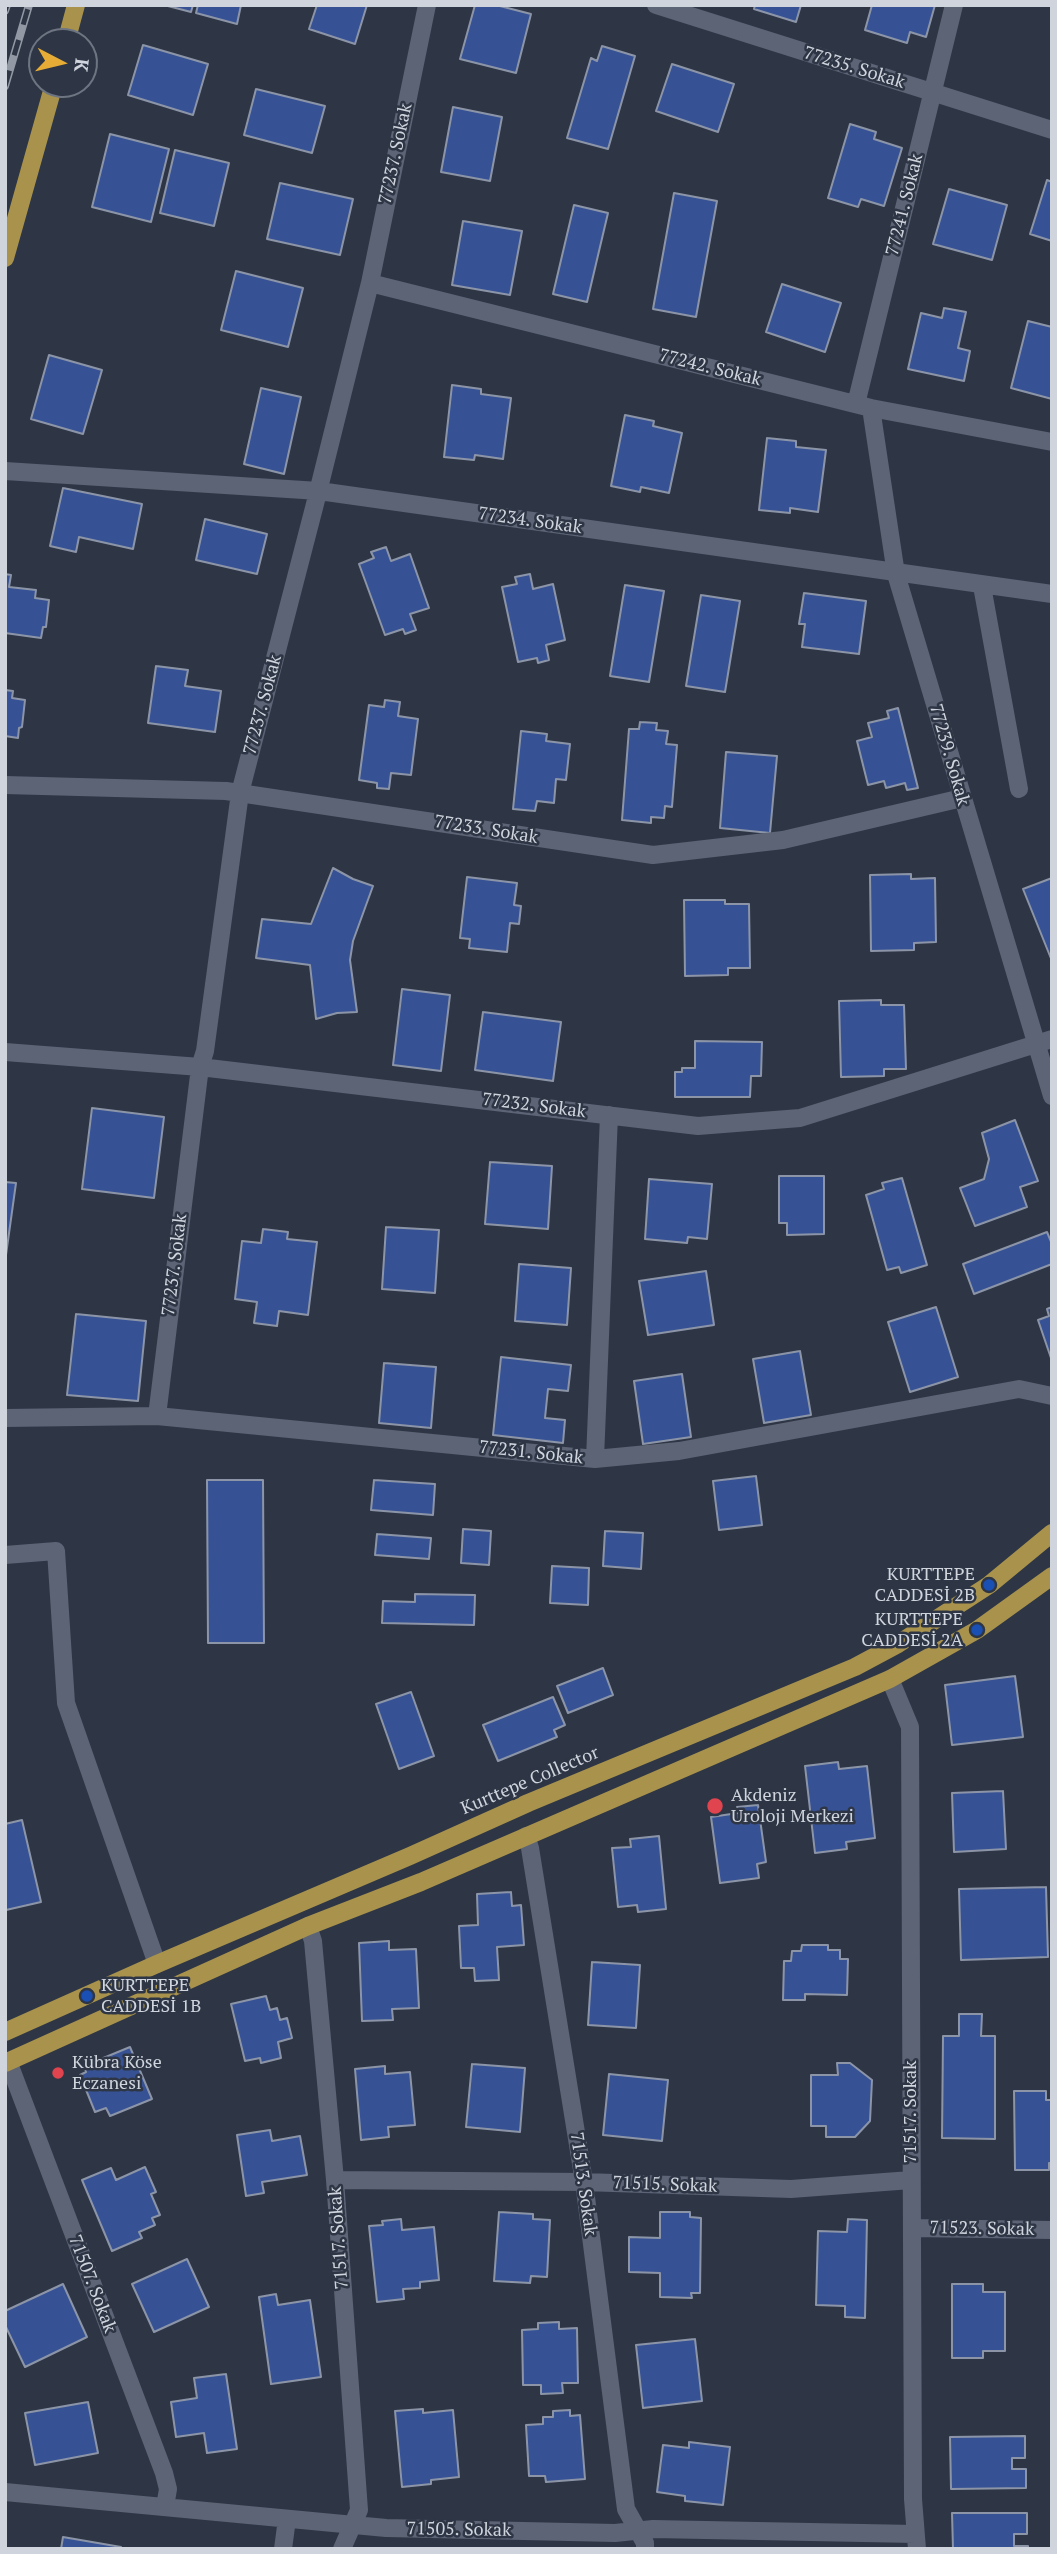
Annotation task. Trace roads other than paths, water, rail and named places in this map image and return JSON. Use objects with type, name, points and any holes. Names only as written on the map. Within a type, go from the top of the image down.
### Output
[{"type":"main road","points":[[70,28],[76,5]]},
{"type":"main road","points":[[5,258],[50,98]]},
{"type":"main road","name":"Kurttepe Collector","points":[[5,2032],[528,1803],[855,1667],[898,1644],[989,1585],[1052,1533]]},
{"type":"main road","points":[[7,2062],[308,1926],[421,1882],[890,1679],[977,1630],[1052,1576]]},
{"type":"street","name":"77237. Sokak","points":[[157,1416],[200,1067],[205,1051],[240,793],[370,283],[427,5]]},
{"type":"street","name":"77235. Sokak","points":[[656,5],[1052,130]]},
{"type":"street","name":"77241. Sokak","points":[[864,406],[954,5]]},
{"type":"street","name":"77242. Sokak","points":[[370,283],[864,406],[1052,442]]},
{"type":"street","name":"77239. Sokak","points":[[864,406],[895,574],[962,797],[1043,1041],[1052,1096]]},
{"type":"street","name":"77234. Sokak","points":[[5,471],[319,491],[1052,594]]},
{"type":"street","points":[[982,586],[1019,789]]},
{"type":"street","name":"77233. Sokak","points":[[5,785],[240,793],[653,855],[783,840],[962,797]]},
{"type":"street","name":"77232. Sokak","points":[[5,1052],[200,1067],[698,1126],[800,1118],[1043,1041]]},
{"type":"street","points":[[595,1459],[609,1115]]},
{"type":"street","name":"77231. Sokak","points":[[5,1418],[157,1416],[595,1459],[679,1451],[1019,1389],[1052,1396]]},
{"type":"street","points":[[5,1555],[56,1551],[66,1703],[157,1964]]},
{"type":"street","name":"71517. Sokak","points":[[890,1679],[910,1727],[916,2541]]},
{"type":"street","name":"71513. Sokak","points":[[526,1836],[530,1847],[583,2182],[626,2508],[645,2543],[645,2549]]},
{"type":"street","name":"71517. Sokak","points":[[308,1926],[313,1941],[335,2180],[359,2510],[342,2549]]},
{"type":"street","name":"71507. Sokak","points":[[7,2062],[164,2473],[168,2489],[165,2507]]},
{"type":"street","name":"71515. Sokak","points":[[335,2180],[583,2182],[791,2189],[912,2180]]},
{"type":"street","name":"71523. Sokak","points":[[912,2228],[1052,2230]]},
{"type":"street","name":"71505. Sokak","points":[[5,2492],[394,2528],[615,2533],[653,2529],[916,2541]]},
{"type":"street","points":[[283,2549],[287,2519]]},
{"type":"railway","points":[[5,11],[7,5]]},
{"type":"railway","points":[[5,86],[29,5]]},
{"type":"place","name":"KURTTEPE CADDESİ 2B","points":[[989,1585]]},
{"type":"place","name":"KURTTEPE CADDESİ 2A","points":[[977,1630]]},
{"type":"place","name":"Akdeniz Uroloji Merkezi","points":[[715,1806]]},
{"type":"place","name":"KURTTEPE CADDESİ 1B","points":[[87,1996]]},
{"type":"place","name":"Kübra Köse Eczanesi","points":[[58,2073]]}]
